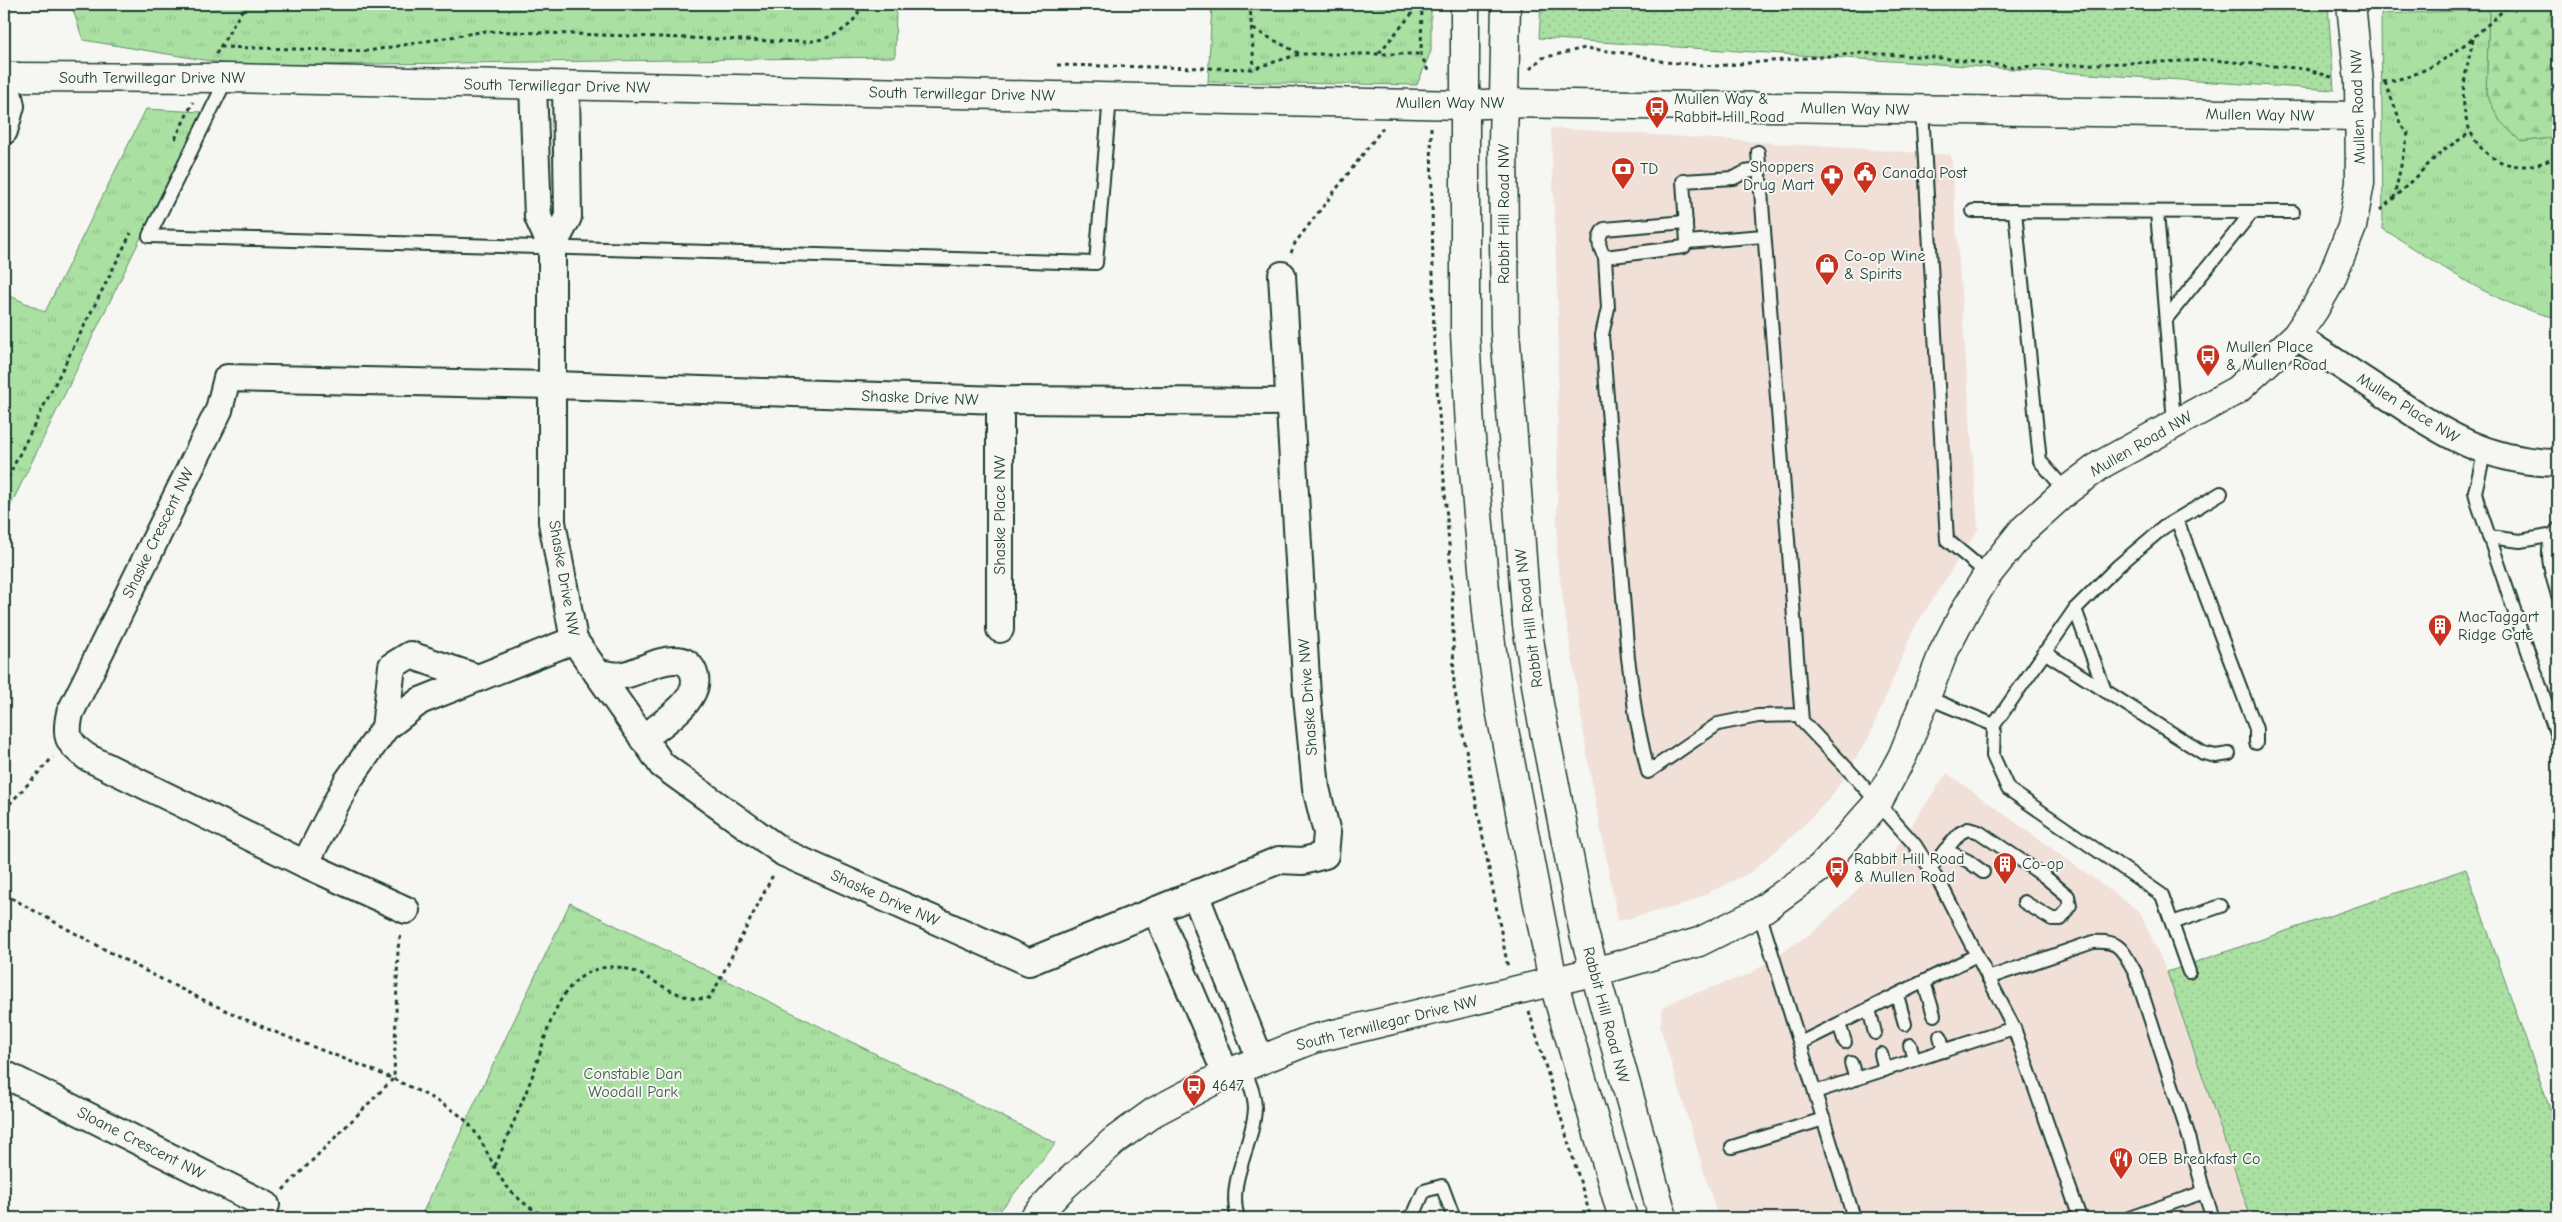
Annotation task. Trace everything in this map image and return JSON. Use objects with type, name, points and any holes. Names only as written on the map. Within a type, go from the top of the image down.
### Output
[{"type":"street","points":[[1465,4],[1466,342],[1470,428],[1486,604],[1500,709],[1553,982],[1623,1218]]},
{"type":"street","name":"Rabbit Hill Road NW","points":[[1506,4],[1504,103],[1505,330],[1527,625],[1550,759],[1594,972],[1663,1218]]},
{"type":"street","name":"Mullen Road NW","points":[[1553,982],[1699,942],[1759,912],[1821,867],[1877,804],[1903,755],[1944,651],[1988,574],[2024,530],[2066,491],[2102,464],[2174,422],[2237,390],[2296,336],[2330,282],[2352,227],[2360,183],[2359,82],[2351,4]]},
{"type":"street","points":[[4,131],[10,106],[5,78]]},
{"type":"street","name":"South Terwillegar Drive NW","points":[[5,78],[216,78],[1110,97]]},
{"type":"street","name":"Shaske Drive NW","points":[[534,86],[538,218],[552,248],[552,522],[574,640],[662,765],[784,853],[1029,962],[1279,860],[1303,861],[1325,854],[1327,833],[1316,788],[1308,696],[1288,402],[1282,275]]},
{"type":"street","name":"Shaske Drive NW","points":[[552,248],[568,216],[566,86]]},
{"type":"street","name":"Mullen Way NW","points":[[1110,97],[1464,105],[1504,103],[2360,116]]},
{"type":"street","name":"Mullen Place NW","points":[[2296,336],[2445,434],[2485,450],[2510,457],[2558,463]]},
{"type":"street","name":"Shaske Crescent NW","points":[[69,741],[66,729],[70,713],[219,410],[227,378],[553,385]]},
{"type":"street","name":"Shaske Drive NW","points":[[553,385],[1000,400],[1288,402]]},
{"type":"street","name":"Shaske Place NW","points":[[1000,400],[1000,629]]},
{"type":"street","points":[[305,864],[348,782],[385,728],[420,701],[574,640]]},
{"type":"street","points":[[385,728],[392,666],[410,655],[478,678]]},
{"type":"street","points":[[597,673],[623,676],[666,660],[678,660],[688,664],[694,674],[696,688],[690,699],[643,738]]},
{"type":"street","points":[[69,741],[88,757],[305,864],[406,910]]},
{"type":"street","points":[[1195,894],[1243,1067]]},
{"type":"street","points":[[1156,910],[1243,1067]]},
{"type":"street","name":"South Terwillegar Drive NW","points":[[1034,1218],[1064,1186],[1115,1140],[1154,1112],[1243,1067],[1313,1039],[1553,982]]},
{"type":"street","name":"Sloane Crescent NW","points":[[4,1074],[262,1212]]},
{"type":"lane","points":[[216,78],[149,236],[1096,263],[1110,97]]},
{"type":"lane","points":[[1922,110],[1947,540],[1988,574]]},
{"type":"lane","points":[[1758,152],[1802,721],[1856,778],[1915,845],[1930,868],[2014,1028],[2080,1218]]},
{"type":"lane","points":[[1605,257],[1684,247],[1688,242],[1683,181],[1734,178],[1745,172],[1760,170]]},
{"type":"lane","points":[[1973,211],[2293,212]]},
{"type":"lane","points":[[2015,212],[2040,461],[2066,491]]},
{"type":"lane","points":[[2157,212],[2174,422]]},
{"type":"lane","points":[[2166,319],[2252,212]]},
{"type":"lane","points":[[1686,222],[1604,230],[1600,234],[1598,242],[1605,257],[1608,308],[1602,335],[1622,602],[1636,717],[1648,772],[1718,724],[1758,716],[1801,715]]},
{"type":"lane","points":[[1688,242],[1764,236]]},
{"type":"lane","points":[[2485,450],[2475,492],[2558,740]]},
{"type":"lane","points":[[2189,972],[2162,895],[2008,789],[1993,756],[1994,725],[2075,609],[2118,566],[2164,527],[2221,493]]},
{"type":"lane","points":[[2177,520],[2256,729],[2256,743]]},
{"type":"lane","points":[[2489,537],[2520,541],[2556,532]]},
{"type":"lane","points":[[2556,532],[2549,544],[2551,573],[2558,594]]},
{"type":"lane","points":[[2075,609],[2105,691]]},
{"type":"lane","points":[[2044,652],[2203,753],[2216,756],[2229,754]]},
{"type":"lane","points":[[1926,697],[1994,725]]},
{"type":"lane","points":[[1930,868],[1960,833],[1968,829],[1979,832],[2044,876],[2068,896],[2070,905],[2060,919],[2052,919],[2024,902]]},
{"type":"lane","points":[[1946,850],[1968,861],[1983,872]]},
{"type":"lane","points":[[2172,923],[2221,906]]},
{"type":"lane","points":[[1759,912],[1854,1218]]},
{"type":"lane","points":[[1988,978],[2093,942],[2109,940],[2122,950],[2135,972],[2190,1138],[2213,1218]]},
{"type":"lane","points":[[1800,1043],[1977,955]]},
{"type":"lane","points":[[1924,982],[1934,1015]]},
{"type":"lane","points":[[1897,995],[1905,1024]]},
{"type":"lane","points":[[1869,1009],[1875,1033]]},
{"type":"lane","points":[[1839,1024],[1845,1042]]},
{"type":"lane","points":[[1815,1092],[2014,1028]]},
{"type":"lane","points":[[1940,1036],[1944,1051]]},
{"type":"lane","points":[[1910,1045],[1914,1060]]},
{"type":"lane","points":[[1881,1054],[1885,1070]]},
{"type":"lane","points":[[1851,1063],[1856,1079]]},
{"type":"lane","points":[[1238,1218],[1234,1202],[1255,1108],[1253,1094],[1243,1067]]},
{"type":"lane","points":[[1732,1147],[1824,1119]]},
{"type":"lane","points":[[1412,1217],[1424,1191],[1442,1186],[1454,1218]]},
{"type":"lane","points":[[2129,1218],[2204,1192]]},
{"type":"path","points":[[175,140],[216,78],[220,47],[246,4]]},
{"type":"path","points":[[220,47],[368,51],[486,31],[803,42],[824,40],[836,35],[850,24],[859,12],[862,4]]},
{"type":"path","points":[[1250,4],[1254,68]]},
{"type":"path","points":[[1379,53],[1421,4]]},
{"type":"path","points":[[1421,4],[1421,54],[1428,71]]},
{"type":"path","points":[[2376,83],[2406,78],[2427,70],[2445,60],[2473,38],[2510,4]]},
{"type":"path","points":[[1253,29],[1300,54]]},
{"type":"path","points":[[2473,38],[2464,90],[2464,106],[2470,133],[2486,154],[2509,165],[2534,165],[2558,156]]},
{"type":"path","points":[[1530,69],[1542,58],[1586,48],[1633,54],[1664,62],[1715,66],[1864,53],[1933,57],[2015,67],[2213,60],[2305,69],[2338,79]]},
{"type":"path","points":[[1057,65],[1254,68],[1300,54],[1421,54]]},
{"type":"path","points":[[2385,82],[2404,128],[2408,133],[2394,198],[2442,151],[2470,133]]},
{"type":"path","points":[[1282,275],[1295,243],[1385,125]]},
{"type":"path","points":[[1422,126],[1431,126],[1434,348],[1452,584],[1454,687],[1507,967],[1522,989],[1591,1218]]},
{"type":"path","points":[[4,484],[133,228]]},
{"type":"path","points":[[4,810],[69,741]]},
{"type":"path","points":[[495,1166],[563,996],[575,982],[591,971],[621,968],[684,995],[701,1000],[709,998],[718,985],[784,853]]},
{"type":"path","points":[[4,894],[129,962],[247,1019],[394,1078],[461,1116],[480,1139],[514,1194],[527,1206],[548,1218]]},
{"type":"path","points":[[262,1212],[394,1078],[398,948],[406,910]]},
{"type":"shaded area","points":[[1551,128],[1951,155],[1978,529],[1914,628],[1868,739],[1831,797],[1797,832],[1751,872],[1683,905],[1618,921],[1589,767],[1557,560],[1558,316]]},
{"type":"shaded area","points":[[1947,773],[2140,912],[2167,972],[2251,1218],[1718,1218],[1660,1026],[1663,1008],[1676,1000],[1750,974],[1817,929],[1889,858]]},
{"type":"green space","points":[[71,4],[896,4],[895,57],[240,66],[83,40]]},
{"type":"green space","points":[[1212,4],[1431,4],[1431,51],[1417,85],[1208,82]]},
{"type":"green space","points":[[1541,4],[2328,4],[2334,90],[1539,38]]},
{"type":"green space","points":[[2498,4],[2558,4],[2558,133],[2550,138],[2521,142],[2500,121],[2486,94],[2489,10]]},
{"type":"green space","points":[[2489,10],[2486,94],[2500,121],[2521,142],[2550,138],[2558,133],[2558,318],[2534,312],[2488,293],[2383,229],[2381,14]]},
{"type":"green space","points":[[146,109],[202,112],[4,519],[4,293],[45,312]]},
{"type":"green space","points":[[2466,869],[2558,1132],[2558,1218],[2251,1218],[2167,972]]},
{"type":"green space","name":"Constable Dan Woodall Park","points":[[570,903],[1056,1143],[994,1218],[420,1218]]},
{"type":"place","name":"Mullen Way & Rabbit Hill Road","points":[[1657,129]]},
{"type":"place","name":"TD","points":[[1623,190]]},
{"type":"place","name":"Canada Post","points":[[1865,194]]},
{"type":"place","name":"Shoppers Drug Mart","points":[[1832,197]]},
{"type":"place","name":"Co-op Wine & Spirits","points":[[1827,286]]},
{"type":"place","name":"Mullen Place & Mullen Road","points":[[2208,377]]},
{"type":"place","name":"MacTaggart Ridge Gate","points":[[2440,647]]},
{"type":"place","name":"Co-op","points":[[2005,885]]},
{"type":"place","name":"Rabbit Hill Road & Mullen Road","points":[[1837,889]]},
{"type":"place","name":"4647","points":[[1194,1107]]},
{"type":"place","name":"OEB Breakfast Co","points":[[2121,1180]]}]
